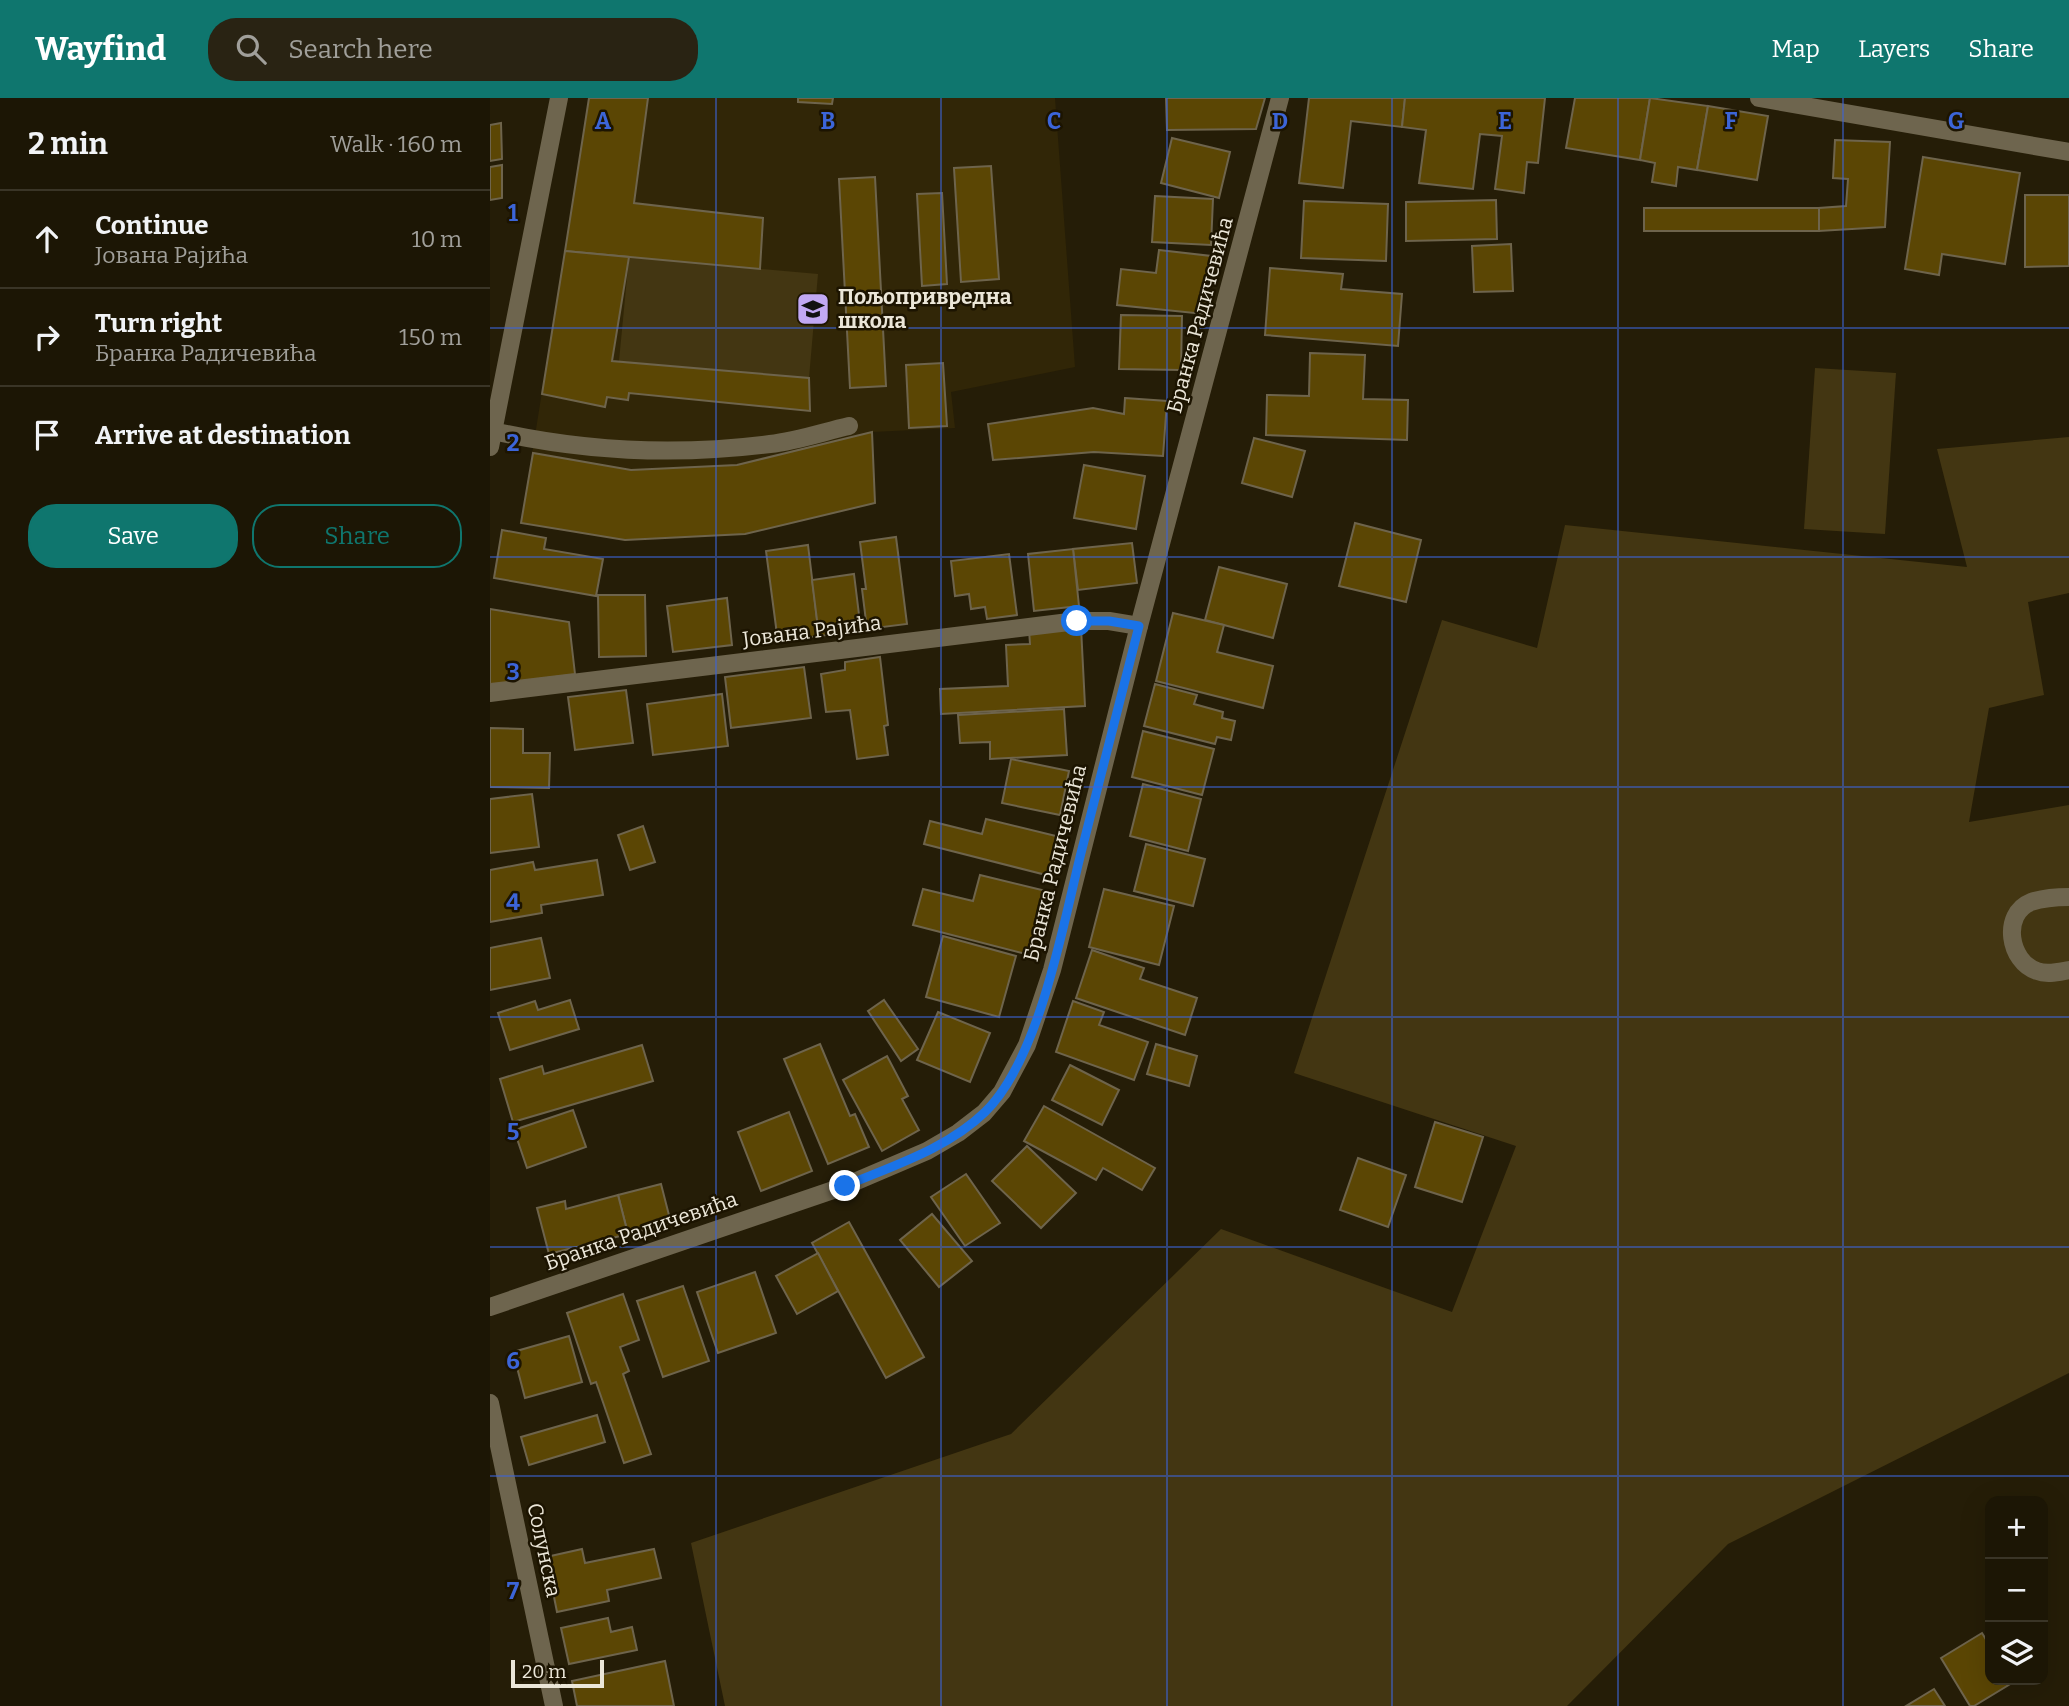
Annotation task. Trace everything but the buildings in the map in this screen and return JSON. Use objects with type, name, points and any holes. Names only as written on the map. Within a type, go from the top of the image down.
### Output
[{"type":"street","points":[[559,98],[492,439],[588,448],[684,452],[773,444],[849,426]]},
{"type":"street","name":"Бранка Радичевића","points":[[490,1307],[845,1186],[927,1151],[958,1133],[984,1112],[1002,1092],[1016,1068],[1052,970],[1139,626],[1280,98]]},
{"type":"street","points":[[1759,98],[2069,152]]},
{"type":"street","name":"Јована Рајића","points":[[490,693],[1077,621],[1109,621],[1139,626]]},
{"type":"street","points":[[2069,897],[2054,897],[2029,903],[2021,910],[2011,930],[2016,954],[2024,964],[2035,971],[2048,973],[2069,970]]},
{"type":"street","name":"Солунска","points":[[490,1403],[554,1706]]},
{"type":"shaded area","name":"Пољопривредна школа","points":[[589,98],[1055,98],[1075,367],[951,392],[955,428],[872,432],[744,534],[625,540],[521,523]]},
{"type":"shaded area","points":[[629,257],[818,274],[809,378],[619,361]]},
{"type":"shaded area","points":[[1815,368],[1896,373],[1885,534],[1804,529]]},
{"type":"shaded area","points":[[2069,437],[2069,593],[2028,602],[2044,695],[1989,708],[1969,822],[2069,805],[2069,1373],[1728,1544],[1567,1706],[725,1706],[691,1543],[1011,1434],[1221,1229],[1452,1312],[1516,1146],[1294,1073],[1442,620],[1537,648],[1565,525],[1967,567],[1937,449]]},
{"type":"place","name":"Пољопривредна школа","points":[[813,309]]},
{"type":"route","points":[[845,1186],[927,1151],[958,1133],[984,1112],[1002,1092],[1027,1045],[1052,970],[1139,626],[1109,621],[1077,621]]}]
